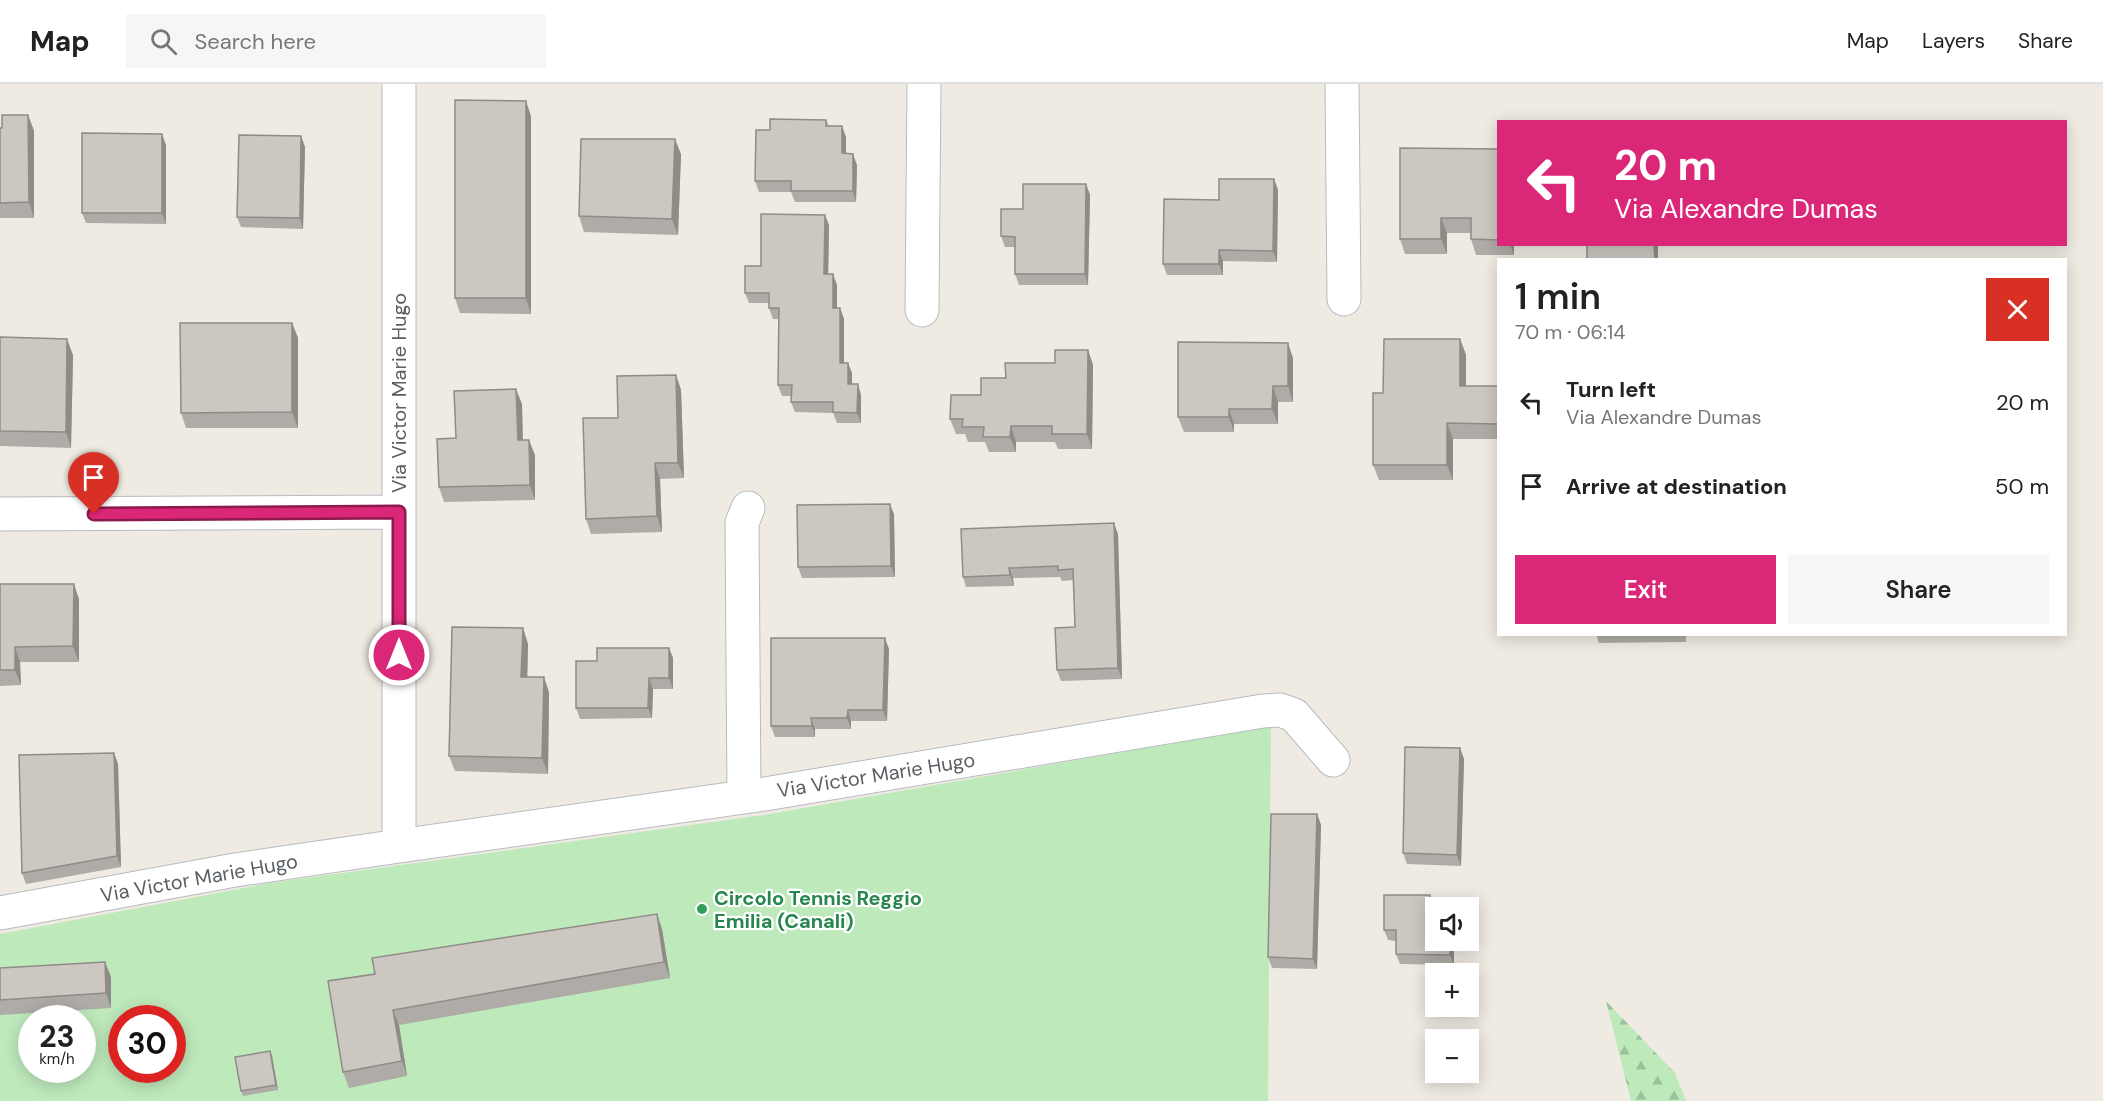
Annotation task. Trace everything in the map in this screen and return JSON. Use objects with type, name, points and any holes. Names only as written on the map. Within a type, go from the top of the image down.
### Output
[{"type":"street","name":"Via Victor Marie Hugo","points":[[399,84],[399,846]]},
{"type":"street","points":[[922,310],[924,84]]},
{"type":"street","points":[[1342,84],[1344,298]]},
{"type":"street","points":[[744,796],[742,523],[748,508]]},
{"type":"street","points":[[0,514],[399,512]]},
{"type":"street","name":"Via Victor Marie Hugo","points":[[0,913],[235,870],[744,796],[1280,710],[1294,716],[1333,760]]},
{"type":"green space","name":"Circolo Tennis Reggio Emilia (Canali)","points":[[1271,726],[1268,1101],[0,1101],[0,934],[270,883],[764,815]]},
{"type":"green space","points":[[1606,1001],[1675,1073],[1686,1101],[1631,1101]]},
{"type":"building","points":[[455,100],[526,101],[526,298],[455,298]]},
{"type":"building","points":[[2,115],[28,115],[29,202],[0,203]]},
{"type":"building","points":[[770,119],[826,120],[826,126],[842,126],[842,153],[853,154],[853,191],[791,191],[791,181],[755,181],[756,130],[770,130]]},
{"type":"building","points":[[82,133],[162,134],[162,213],[82,213]]},
{"type":"building","points":[[239,135],[301,136],[300,218],[237,217]]},
{"type":"building","points":[[581,139],[675,139],[672,219],[579,216]]},
{"type":"building","points":[[1400,148],[1497,149],[1497,240],[1471,239],[1471,218],[1441,218],[1441,239],[1400,239]]},
{"type":"building","points":[[1219,179],[1274,179],[1273,251],[1219,250],[1219,264],[1163,264],[1164,199],[1219,200]]},
{"type":"building","points":[[1023,184],[1086,184],[1085,274],[1015,274],[1015,237],[1001,236],[1001,209],[1023,209]]},
{"type":"building","points":[[761,214],[825,215],[824,274],[833,274],[833,308],[840,308],[840,363],[848,363],[848,384],[858,384],[857,413],[833,412],[833,402],[791,402],[792,385],[778,385],[779,308],[769,308],[769,293],[745,293],[745,266],[761,266]]},
{"type":"building","points":[[1587,246],[1654,246],[1655,258],[1587,258]]},
{"type":"building","points":[[180,323],[292,323],[292,412],[181,413]]},
{"type":"building","points":[[0,337],[67,339],[66,432],[0,431]]},
{"type":"building","points":[[1384,339],[1460,339],[1460,386],[1497,386],[1497,424],[1447,423],[1447,465],[1373,465],[1373,393],[1383,393]]},
{"type":"building","points":[[1178,342],[1288,343],[1288,386],[1273,386],[1272,409],[1229,409],[1229,417],[1178,417]]},
{"type":"building","points":[[1055,350],[1088,350],[1087,434],[1052,434],[1052,426],[1011,426],[1010,437],[983,437],[984,427],[962,427],[963,419],[950,419],[951,395],[981,395],[981,378],[1006,378],[1005,363],[1055,363]]},
{"type":"building","points":[[676,375],[678,463],[655,463],[657,516],[586,519],[583,418],[618,418],[617,376]]},
{"type":"building","points":[[516,389],[518,440],[529,440],[530,485],[439,487],[437,439],[456,438],[454,391]]},
{"type":"building","points":[[890,504],[891,566],[798,567],[797,505]]},
{"type":"building","points":[[1114,523],[1118,668],[1057,670],[1055,628],[1075,627],[1073,569],[1058,570],[1058,566],[1009,568],[1010,575],[963,577],[961,529]]},
{"type":"building","points":[[0,584],[74,584],[73,646],[15,647],[15,670],[0,670]]},
{"type":"building","points":[[452,627],[523,628],[521,677],[544,677],[542,758],[449,756]]},
{"type":"building","points":[[771,638],[885,638],[883,710],[848,710],[847,718],[811,718],[812,726],[771,726]]},
{"type":"building","points":[[597,648],[669,648],[669,678],[649,678],[648,708],[576,708],[576,661],[597,661]]},
{"type":"building","points":[[1405,747],[1460,748],[1457,855],[1403,853]]},
{"type":"building","points":[[114,753],[117,856],[22,873],[19,755]]},
{"type":"building","points":[[1271,814],[1317,814],[1313,959],[1268,957]]},
{"type":"building","points":[[1384,895],[1430,895],[1430,897],[1425,897],[1425,951],[1450,951],[1450,955],[1396,954],[1396,930],[1384,930]]},
{"type":"building","points":[[657,914],[664,962],[393,1010],[402,1061],[343,1072],[328,981],[375,974],[372,958]]},
{"type":"building","points":[[105,962],[106,993],[0,1000],[0,968]]},
{"type":"building","points":[[270,1051],[276,1085],[241,1091],[235,1057]]},
{"type":"place","name":"Circolo Tennis Reggio Emilia (Canali)","points":[[702,909]]},
{"type":"route","points":[[94,514],[399,512],[399,655]]}]
